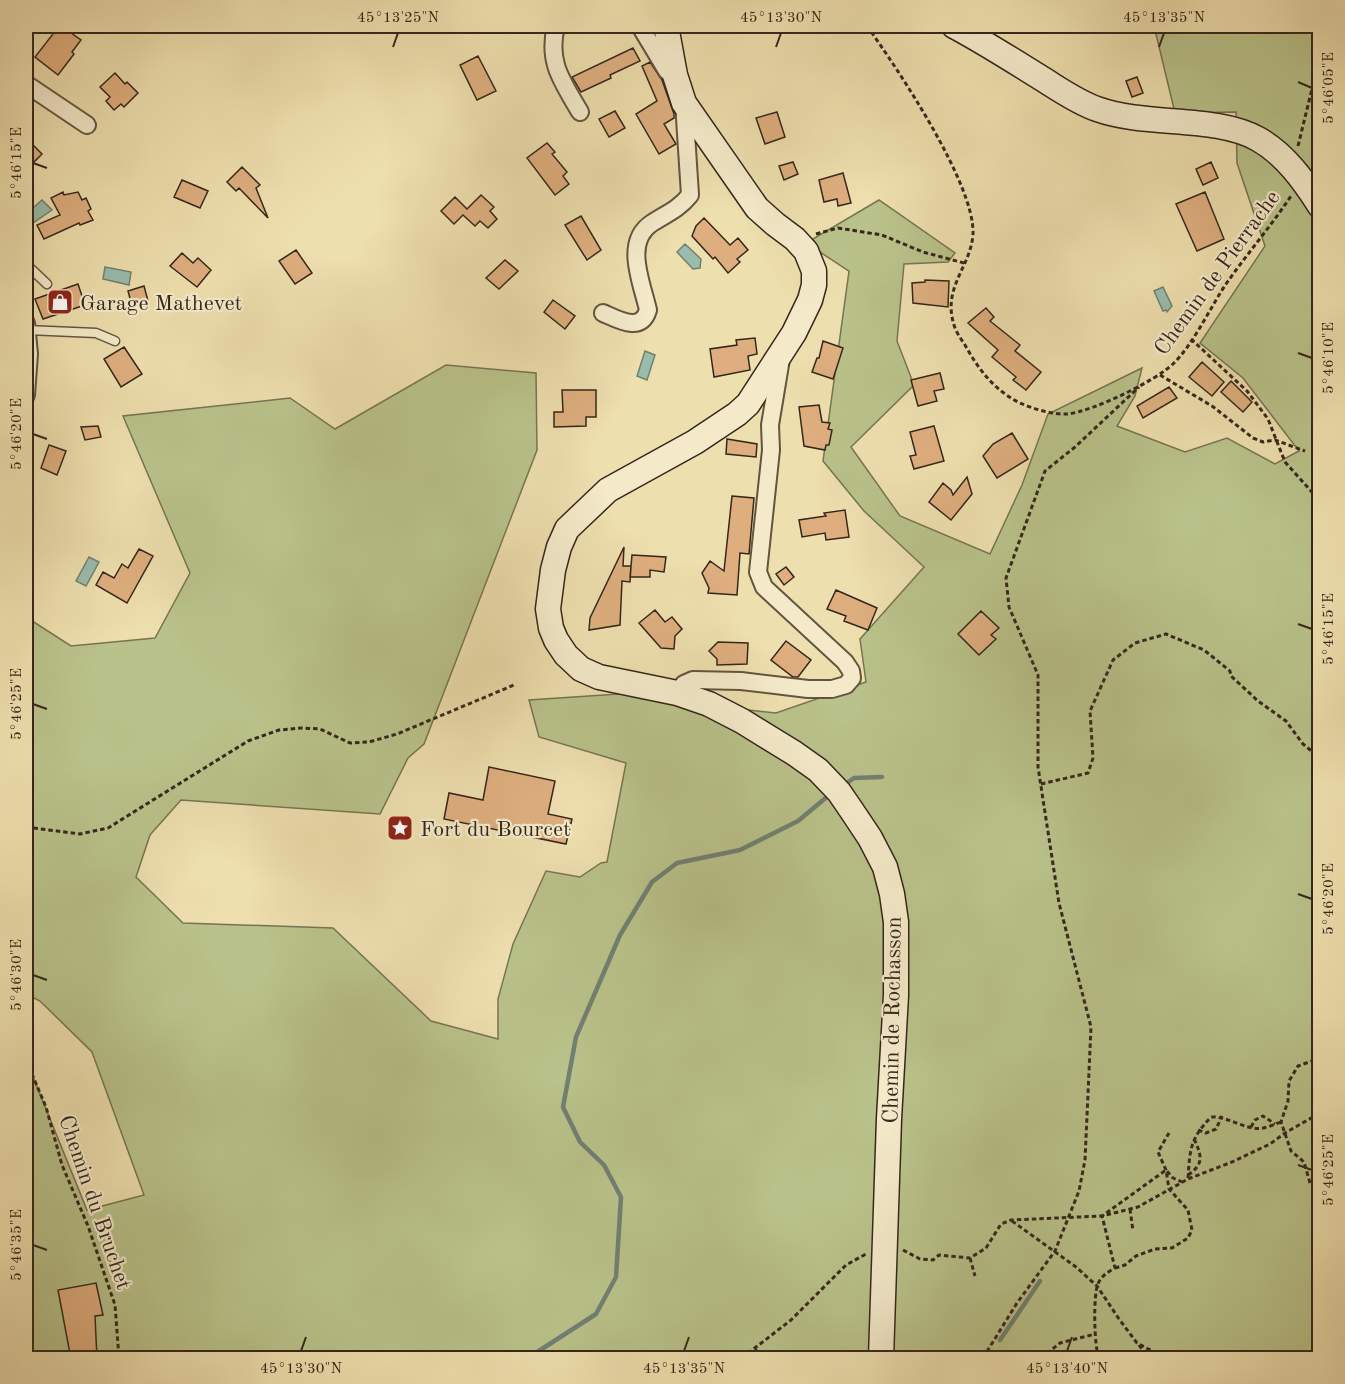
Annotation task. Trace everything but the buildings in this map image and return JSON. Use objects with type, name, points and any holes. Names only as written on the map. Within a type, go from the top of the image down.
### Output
[{"type":"street","points":[[556,26],[553,57],[561,80],[580,112]]},
{"type":"street","name":"Chemin de Rochasson","points":[[640,26],[667,71],[675,75]]},
{"type":"street","name":"Chemin de Rochasson","points":[[603,313],[630,323],[643,321],[648,310],[635,257],[639,240],[647,227],[681,206],[690,195],[684,102],[675,75],[666,26]]},
{"type":"street","points":[[954,26],[1094,108],[1140,120],[1212,126],[1246,134],[1271,147],[1298,174],[1320,206]]},
{"type":"street","points":[[26,84],[87,125]]},
{"type":"street","name":"Chemin de Rochasson","points":[[684,102],[757,208],[801,244],[806,251],[814,271],[814,285],[803,317],[747,404],[737,414],[686,447],[608,490],[567,529],[558,547],[548,609],[553,634],[566,655],[581,669],[599,677],[677,693],[710,704],[742,721],[818,770],[839,792],[870,838],[885,867],[892,894],[896,932],[897,995],[881,1359]]},
{"type":"street","points":[[26,327],[29,354],[26,394]]},
{"type":"street","points":[[677,693],[684,684],[693,680],[741,681],[808,689],[832,689],[846,685],[852,678],[851,670],[845,662],[764,587],[758,572],[771,450],[770,425],[783,349]]},
{"type":"lane","points":[[28,266],[47,284]]},
{"type":"lane","points":[[26,327],[96,333],[115,341]]},
{"type":"path","name":"Chemin de Pierrache","points":[[867,26],[920,108],[960,182],[970,211],[973,234],[952,298],[951,313],[955,328],[979,369],[992,385],[1005,395],[1040,410],[1068,414],[1139,387],[1160,375],[1176,361],[1298,174],[1320,56]]},
{"type":"path","points":[[801,244],[809,236],[838,228],[882,235],[922,252],[964,263]]},
{"type":"path","points":[[1191,339],[1247,391],[1268,419],[1285,462],[1320,501]]},
{"type":"path","points":[[1160,375],[1234,422],[1253,438],[1263,442],[1275,440],[1305,451]]},
{"type":"path","points":[[983,1359],[1017,1303],[1055,1251],[1079,1191],[1085,1160],[1090,1027],[1059,903],[1038,767],[1038,675],[1009,607],[1006,578],[1045,471],[1075,447],[1139,387]]},
{"type":"path","points":[[1041,784],[1088,773],[1093,758],[1090,711],[1113,660],[1136,643],[1166,634],[1204,650],[1230,670],[1231,676],[1258,701],[1286,721],[1303,744],[1320,758]]},
{"type":"path","points":[[26,827],[80,834],[108,828],[248,741],[279,730],[320,729],[350,743],[369,742],[397,734],[514,685]]},
{"type":"path","points":[[1310,1183],[1304,1162],[1291,1151],[1281,1122],[1288,1101],[1289,1081],[1298,1066],[1320,1058]]},
{"type":"path","name":"Chemin du Bruchet","points":[[26,1060],[46,1107],[62,1164],[88,1226],[115,1305],[119,1359]]},
{"type":"path","points":[[1188,1177],[1242,1158],[1270,1144],[1320,1113]]},
{"type":"path","points":[[1188,1177],[1190,1148],[1198,1130],[1211,1117],[1222,1116],[1261,1129],[1281,1122]]},
{"type":"path","points":[[1198,1130],[1206,1133],[1216,1130],[1222,1116]]},
{"type":"path","points":[[1251,1127],[1255,1120],[1263,1116],[1275,1124]]},
{"type":"path","points":[[1099,1359],[1095,1334],[1097,1286],[1103,1275],[1125,1265],[1136,1256],[1155,1249],[1172,1248],[1188,1238],[1192,1230],[1188,1210],[1169,1190],[1166,1170],[1158,1152],[1169,1133]]},
{"type":"path","points":[[742,1359],[792,1320],[846,1265],[874,1249],[891,1242],[909,1255],[920,1259],[933,1260],[939,1256],[970,1258],[986,1248],[1001,1224],[1011,1220],[1102,1216],[1138,1207],[1182,1182],[1197,1169],[1200,1150],[1194,1139]]},
{"type":"path","points":[[1102,1216],[1166,1170]]},
{"type":"path","points":[[1166,1170],[1173,1178],[1182,1182]]},
{"type":"path","points":[[1130,1209],[1133,1231]]},
{"type":"path","points":[[1102,1216],[1115,1268]]},
{"type":"path","points":[[1011,1220],[1055,1251],[1097,1286],[1148,1359]]},
{"type":"path","points":[[970,1258],[975,1276]]},
{"type":"path","points":[[1041,1359],[1060,1343],[1095,1334]]},
{"type":"path","points":[[1137,1342],[1164,1359]]},
{"type":"path","points":[[755,1349],[762,1359]]},
{"type":"green space","points":[[1154,26],[1319,26],[1319,1358],[26,1358],[26,1068],[29,1067],[87,1210],[144,1195],[92,1052],[40,1001],[26,994],[26,617],[71,646],[155,638],[190,573],[123,416],[290,398],[335,429],[446,365],[536,373],[537,450],[424,744],[408,758],[380,814],[181,800],[150,835],[136,877],[183,923],[333,928],[431,1021],[498,1039],[498,999],[513,944],[546,871],[580,877],[601,863],[607,862],[626,763],[539,737],[529,700],[634,693],[676,702],[776,713],[866,682],[860,639],[924,567],[864,511],[823,461],[849,271],[806,243],[879,200],[955,253],[948,262],[904,264],[897,341],[914,385],[851,447],[900,516],[990,554],[1022,485],[1048,414],[1142,368],[1135,396],[1117,426],[1185,452],[1227,438],[1275,464],[1299,451],[1243,378],[1200,343],[1265,246],[1237,163],[1236,112],[1175,113]]},
{"type":"shaded area","points":[[42,200],[52,210],[33,223],[26,214]]},
{"type":"shaded area","points":[[685,244],[701,259],[700,268],[693,269],[677,252]]},
{"type":"shaded area","points":[[105,267],[131,272],[129,285],[103,279]]},
{"type":"shaded area","points":[[1163,287],[1172,306],[1167,312],[1163,311],[1154,291]]},
{"type":"shaded area","points":[[645,351],[655,355],[647,380],[637,376]]},
{"type":"shaded area","points":[[89,557],[99,562],[86,586],[76,581]]},
{"type":"waterway","points":[[844,785],[854,778],[882,777]]},
{"type":"waterway","points":[[528,1358],[596,1314],[616,1277],[621,1197],[604,1165],[580,1142],[563,1107],[576,1037],[620,935],[652,882],[677,863],[740,850],[798,821],[828,796]]},
{"type":"waterway","points":[[1000,1340],[1040,1281]]},
{"type":"place","name":"Garage Mathevet","points":[[60,302]]},
{"type":"place","name":"Fort du Bourcet","points":[[400,828]]}]
